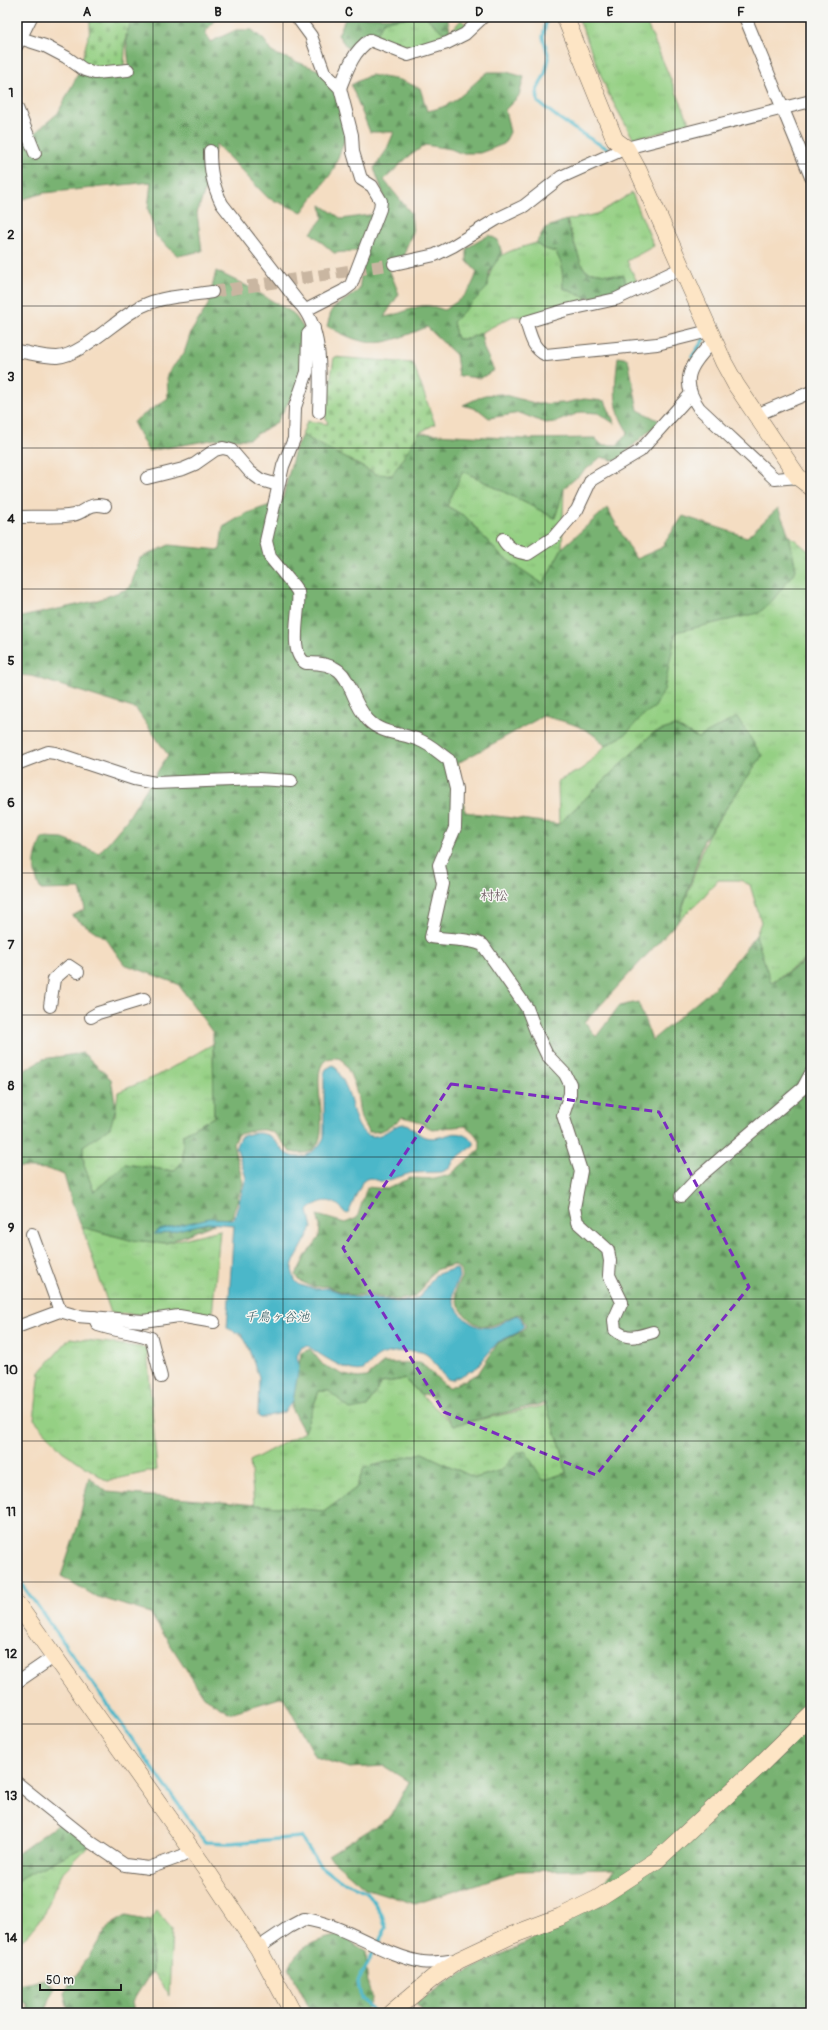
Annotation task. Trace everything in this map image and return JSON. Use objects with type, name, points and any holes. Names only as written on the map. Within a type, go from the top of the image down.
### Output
[{"type":"street","points":[[31,17],[19,41],[45,46],[66,57],[83,70],[95,73],[128,70]]},
{"type":"street","points":[[297,17],[311,36],[324,72],[340,88],[361,179],[372,186],[381,201],[380,209],[351,285],[343,291],[306,310]]},
{"type":"street","points":[[340,88],[352,58],[362,45],[370,40],[408,55],[447,43],[465,34],[483,17]]},
{"type":"street","points":[[565,17],[615,140],[626,148],[651,196],[711,336],[736,385],[798,477],[811,487]]},
{"type":"street","points":[[745,17],[811,177]]},
{"type":"street","points":[[394,264],[435,255],[453,246],[497,219],[524,206],[561,177],[626,148],[811,101]]},
{"type":"street","points":[[17,108],[35,153]]},
{"type":"street","points":[[210,151],[210,172],[215,190],[222,204],[298,302],[306,310],[314,328],[320,373],[319,412]]},
{"type":"street","points":[[682,268],[616,299],[566,310],[526,322],[533,344],[539,351],[546,355],[657,344],[711,336]]},
{"type":"street","points":[[17,351],[57,357],[70,353],[107,332],[135,309],[162,300],[212,292]]},
{"type":"street","points":[[314,328],[308,334],[308,372],[295,407],[294,439],[283,466],[266,542],[270,557],[298,592],[296,638],[299,656],[306,663],[325,664],[340,671],[364,715],[376,727],[418,740],[449,760],[456,789],[455,828],[439,865],[443,884],[431,936],[450,940],[474,941],[483,945],[527,1008],[536,1034],[547,1055],[565,1074],[570,1084],[570,1094],[563,1116],[581,1171],[574,1208],[574,1216],[577,1222],[608,1250],[610,1254],[609,1275],[622,1302],[614,1320],[615,1330],[626,1336],[633,1337],[653,1332]]},
{"type":"street","points":[[711,336],[693,363],[689,373],[690,395],[699,408],[775,479],[798,477]]},
{"type":"street","points":[[756,415],[811,392]]},
{"type":"street","points":[[503,539],[506,545],[512,550],[528,554],[554,537],[578,510],[591,480],[640,451],[690,395]]},
{"type":"street","points":[[147,478],[183,469],[195,464],[216,450],[223,448],[231,450],[250,472],[261,480],[278,485]]},
{"type":"street","points":[[17,517],[74,515],[96,504],[105,506]]},
{"type":"street","points":[[17,764],[44,754],[55,753],[134,779],[155,783],[258,780],[291,781]]},
{"type":"street","points":[[50,1006],[54,979],[69,966],[78,972]]},
{"type":"street","points":[[91,1017],[98,1013],[144,999]]},
{"type":"street","points":[[681,1196],[700,1176],[803,1088],[811,1073]]},
{"type":"street","points":[[32,1234],[60,1311]]},
{"type":"street","points":[[17,1327],[60,1311],[77,1316],[143,1321],[179,1316],[214,1322]]},
{"type":"street","points":[[94,1317],[98,1325],[152,1338],[161,1377]]},
{"type":"street","points":[[17,1604],[192,1850],[258,1948],[293,2013]]},
{"type":"street","points":[[17,1682],[55,1656]]},
{"type":"street","points":[[391,2013],[434,1977],[459,1960],[510,1936],[560,1917],[598,1899],[657,1860],[811,1716]]},
{"type":"street","points":[[17,1783],[92,1843],[125,1865],[149,1868],[182,1856],[192,1850]]},
{"type":"street","points":[[258,1948],[289,1927],[304,1919],[334,1926],[403,1957],[424,1962],[459,1960]]},
{"type":"highlighted area","points":[[451,1084],[659,1112],[749,1287],[596,1475],[444,1412],[343,1248]]},
{"type":"green space","points":[[90,17],[133,17],[126,35],[124,68],[95,73],[81,63],[90,30]]},
{"type":"green space","points":[[133,17],[217,17],[205,32],[210,42],[236,30],[252,30],[264,40],[273,53],[324,72],[340,88],[350,125],[333,171],[302,212],[268,198],[216,144],[207,185],[197,213],[202,251],[178,256],[156,236],[148,209],[151,182],[44,193],[17,201],[17,148],[58,113],[81,68],[129,66],[126,35]]},
{"type":"green space","points":[[346,17],[411,17],[384,21],[375,37],[361,36],[348,49],[338,35]]},
{"type":"green space","points":[[410,17],[426,17],[447,36],[461,20],[468,26],[443,40],[406,50],[375,37],[383,21]]},
{"type":"green space","points":[[426,17],[447,17],[450,30],[447,36]]},
{"type":"green space","points":[[578,17],[644,17],[690,124],[634,140],[608,93]]},
{"type":"green space","points":[[488,72],[507,72],[524,77],[519,96],[505,110],[510,132],[504,144],[480,153],[460,153],[451,149],[425,145],[407,158],[384,180],[411,213],[413,232],[406,248],[404,262],[389,269],[399,294],[384,317],[420,306],[435,307],[444,310],[450,306],[469,290],[475,279],[477,272],[467,261],[467,248],[489,235],[498,240],[502,254],[489,272],[488,287],[453,322],[457,339],[469,339],[481,333],[484,349],[494,370],[481,378],[459,376],[456,355],[427,327],[399,338],[377,343],[355,339],[327,326],[332,309],[359,290],[365,250],[334,253],[311,233],[323,218],[321,205],[342,219],[382,213],[384,196],[374,168],[386,151],[394,132],[370,132],[351,85],[370,75],[400,80],[420,88],[427,111],[438,109],[454,101]]},
{"type":"green space","points":[[632,193],[654,246],[627,261],[640,288],[628,293],[624,275],[618,276],[586,271],[581,263],[567,220],[597,214]]},
{"type":"green space","points":[[566,220],[581,263],[586,271],[618,276],[624,275],[628,293],[607,301],[585,297],[563,288],[562,265],[556,252],[542,248],[536,243],[545,228]]},
{"type":"green space","points":[[536,243],[542,248],[556,252],[562,265],[563,288],[597,303],[536,319],[513,316],[469,339],[457,339],[453,322],[488,287],[489,276],[496,261],[509,252]]},
{"type":"green space","points":[[216,271],[247,286],[293,313],[306,331],[301,380],[277,422],[249,439],[217,439],[148,451],[133,422],[168,398],[167,374],[184,353],[191,332],[208,305]]},
{"type":"green space","points":[[334,357],[413,363],[435,424],[419,433],[392,475],[376,474],[302,435],[307,421],[328,424],[325,415]]},
{"type":"green space","points":[[618,357],[628,359],[638,410],[660,421],[616,461],[601,457],[564,488],[555,518],[463,471],[447,506],[466,517],[500,555],[543,584],[562,548],[607,508],[636,559],[661,548],[683,516],[747,537],[778,508],[789,535],[796,570],[773,600],[759,613],[676,632],[664,690],[655,707],[643,715],[626,734],[605,746],[599,739],[584,729],[543,716],[458,763],[465,812],[559,824],[653,733],[675,726],[698,738],[737,717],[762,756],[704,840],[678,921],[585,1022],[596,1037],[619,1006],[638,1002],[652,1040],[714,988],[756,935],[771,983],[807,960],[811,949],[811,2013],[425,2013],[416,2003],[453,1978],[528,1942],[594,1891],[616,1869],[517,1871],[415,1904],[365,1888],[328,1856],[390,1817],[409,1782],[384,1766],[349,1768],[316,1757],[283,1697],[230,1713],[204,1697],[150,1613],[95,1596],[61,1576],[78,1525],[89,1477],[107,1492],[325,1511],[356,1488],[364,1468],[422,1453],[475,1478],[502,1470],[517,1453],[525,1451],[543,1480],[566,1473],[562,1450],[545,1403],[454,1425],[429,1395],[421,1394],[404,1379],[381,1383],[367,1407],[351,1410],[329,1391],[319,1391],[304,1432],[291,1408],[301,1353],[310,1349],[323,1365],[344,1375],[358,1378],[367,1377],[383,1363],[421,1363],[448,1388],[478,1374],[498,1343],[521,1332],[526,1326],[522,1317],[518,1314],[496,1324],[487,1326],[477,1324],[467,1317],[462,1312],[457,1300],[456,1288],[462,1276],[460,1269],[454,1265],[438,1269],[431,1274],[421,1291],[414,1297],[398,1300],[369,1295],[351,1295],[326,1286],[313,1287],[300,1281],[296,1275],[306,1255],[319,1238],[320,1226],[317,1215],[345,1223],[357,1218],[367,1187],[387,1189],[410,1178],[435,1179],[450,1175],[480,1149],[480,1141],[473,1132],[465,1126],[432,1129],[415,1120],[402,1117],[387,1128],[369,1132],[361,1118],[356,1089],[351,1075],[342,1059],[327,1060],[320,1070],[319,1086],[321,1125],[319,1142],[309,1152],[290,1152],[273,1133],[268,1131],[255,1130],[237,1135],[233,1144],[243,1183],[232,1217],[166,1243],[130,1240],[82,1227],[72,1203],[64,1175],[47,1169],[17,1167],[17,1075],[43,1059],[83,1053],[111,1079],[116,1107],[110,1128],[83,1146],[84,1165],[94,1192],[125,1164],[174,1171],[183,1161],[183,1134],[214,1117],[213,1033],[178,984],[124,964],[106,939],[72,916],[85,909],[80,889],[41,890],[35,870],[37,851],[42,838],[63,839],[99,853],[126,821],[168,755],[136,709],[31,676],[17,675],[17,618],[95,601],[130,588],[140,558],[169,545],[220,550],[223,527],[247,513],[282,501],[295,449],[302,435],[376,474],[391,475],[419,433],[523,439],[595,438],[602,445],[618,445],[628,432],[619,414],[617,405],[615,387]]},
{"type":"green space","points":[[501,394],[538,404],[565,403],[584,399],[605,401],[615,424],[598,413],[581,412],[556,422],[545,423],[520,413],[489,418],[479,410],[463,405],[485,395]]},
{"type":"green space","points":[[463,471],[555,518],[564,488],[562,548],[543,584],[500,555],[466,517],[447,506]]},
{"type":"green space","points":[[789,535],[811,553],[811,956],[770,983],[756,935],[761,922],[750,885],[740,880],[717,880],[701,900],[678,921],[708,835],[762,756],[698,738],[675,726],[653,733],[559,824],[558,781],[584,768],[605,746],[626,734],[674,627],[796,570]]},
{"type":"green space","points":[[213,1044],[214,1117],[183,1134],[183,1161],[174,1171],[125,1164],[94,1192],[84,1165],[83,1146],[115,1115],[118,1092],[157,1076]]},
{"type":"green space","points":[[82,1227],[130,1240],[166,1243],[220,1230],[212,1315],[208,1318],[111,1313]]},
{"type":"green space","points":[[70,1338],[147,1348],[157,1470],[107,1481],[62,1451],[34,1419],[40,1372]]},
{"type":"green space","points":[[404,1379],[454,1425],[543,1406],[545,1402],[562,1450],[566,1473],[543,1480],[517,1453],[502,1470],[475,1478],[422,1453],[364,1468],[356,1488],[325,1511],[254,1505],[250,1461],[304,1432],[319,1391],[329,1391],[367,1407],[381,1383]]},
{"type":"green space","points":[[64,1820],[92,1843],[22,1877],[17,1881],[17,1854]]},
{"type":"green space","points":[[92,1843],[63,1872],[45,1913],[28,1934],[17,1943],[17,1881],[22,1877]]},
{"type":"green space","points":[[156,1910],[172,1929],[169,1996],[152,1971],[151,1921]]},
{"type":"green space","points":[[126,1916],[151,1921],[152,1971],[132,2002],[134,2013],[69,2013],[64,1993],[109,1926]]},
{"type":"green space","points":[[340,1935],[366,1951],[367,1976],[372,1994],[371,2003],[363,2013],[312,2013],[289,1968],[293,1960],[303,1949],[324,1939]]},
{"type":"green space","points":[[43,1979],[54,1987],[45,2013],[28,2013],[28,2005],[17,1997],[17,1984]]},
{"type":"water","name":"千鳥ヶ谷池","points":[[333,1065],[336,1067],[345,1085],[359,1127],[369,1136],[380,1135],[398,1125],[407,1124],[425,1137],[433,1138],[455,1133],[467,1137],[474,1142],[474,1145],[454,1160],[450,1168],[442,1172],[411,1173],[383,1182],[370,1178],[363,1180],[348,1214],[335,1203],[326,1201],[315,1205],[308,1211],[312,1228],[293,1263],[292,1270],[295,1280],[300,1285],[315,1289],[328,1288],[353,1297],[371,1297],[399,1302],[413,1300],[421,1296],[435,1275],[455,1268],[458,1270],[459,1277],[454,1290],[453,1298],[462,1316],[479,1327],[486,1328],[498,1325],[517,1315],[521,1318],[524,1326],[519,1332],[498,1342],[475,1369],[452,1380],[444,1376],[430,1358],[421,1352],[400,1351],[383,1354],[377,1357],[365,1369],[357,1371],[334,1362],[308,1346],[302,1347],[297,1356],[299,1367],[293,1401],[284,1412],[260,1418],[258,1416],[259,1377],[242,1335],[227,1328],[234,1225],[207,1223],[161,1234],[154,1234],[159,1230],[209,1218],[234,1219],[246,1178],[236,1146],[240,1137],[256,1133],[270,1136],[284,1152],[298,1157],[309,1154],[314,1150],[322,1142],[324,1137],[324,1074],[326,1069]]},
{"type":"waterway","points":[[547,17],[543,37],[549,58],[545,74],[537,90],[538,102],[555,116],[612,151]]},
{"type":"waterway","points":[[692,357],[704,339],[702,335]]},
{"type":"waterway","points":[[785,484],[793,484],[798,487]]},
{"type":"waterway","points":[[17,1577],[205,1842],[230,1843],[301,1837],[320,1866],[337,1879],[367,1892],[382,1915],[386,1928],[358,1982],[361,1998],[374,2013]]},
{"type":"tunnel","points":[[212,292],[394,264]]},
{"type":"district","name":"村松","points":[[494,895]]}]
